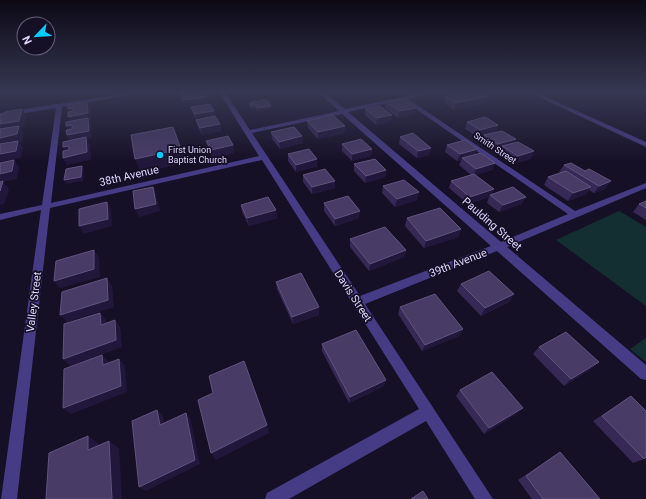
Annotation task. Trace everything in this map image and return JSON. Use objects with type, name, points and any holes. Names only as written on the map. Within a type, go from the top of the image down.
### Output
[{"type":"street","name":"Valley Street","points":[[9,499],[58,115]]},
{"type":"street","name":"Davis Street","points":[[237,115],[485,499]]},
{"type":"street","points":[[248,132],[327,115]]},
{"type":"street","name":"Paulding Street","points":[[347,115],[500,246],[646,374]]},
{"type":"street","name":"Smith Street","points":[[429,115],[575,214]]},
{"type":"street","points":[[582,115],[646,145]]},
{"type":"street","name":"38th Avenue","points":[[0,218],[263,156]]},
{"type":"street","name":"39th Avenue","points":[[357,302],[500,246],[646,185]]},
{"type":"street","points":[[273,499],[428,412]]},
{"type":"green space","points":[[619,211],[646,227],[646,306],[556,240]]},
{"type":"green space","points":[[646,338],[646,362],[630,349]]},
{"type":"building","points":[[0,115],[20,115],[19,121],[0,124]]},
{"type":"building","points":[[333,115],[345,126],[318,132],[307,121]]},
{"type":"building","points":[[373,115],[391,115],[377,118]]},
{"type":"building","points":[[215,116],[220,124],[200,128],[196,120]]},
{"type":"building","points":[[485,117],[498,125],[480,130],[467,122]]},
{"type":"building","points":[[88,118],[89,131],[67,135],[66,130],[72,129],[72,125],[66,126],[66,122]]},
{"type":"building","points":[[19,126],[17,134],[0,138],[0,129]]},
{"type":"building","points":[[173,127],[181,149],[135,159],[131,135]]},
{"type":"building","points":[[294,127],[302,136],[279,142],[271,132]]},
{"type":"building","points":[[502,131],[516,139],[498,144],[484,135]]},
{"type":"building","points":[[413,133],[431,148],[418,151],[400,137]]},
{"type":"building","points":[[228,136],[233,145],[211,150],[206,141]]},
{"type":"building","points":[[86,137],[87,152],[63,158],[63,151],[69,150],[69,146],[63,147],[63,142]]},
{"type":"building","points":[[361,139],[372,149],[352,154],[342,144]]},
{"type":"building","points":[[465,140],[478,149],[460,154],[447,145]]},
{"type":"building","points":[[18,141],[16,151],[0,154],[0,144]]},
{"type":"building","points":[[518,142],[534,151],[518,156],[502,146]]},
{"type":"building","points":[[309,149],[317,159],[296,165],[288,154]]},
{"type":"building","points":[[481,153],[495,163],[476,169],[462,158]]},
{"type":"building","points":[[375,159],[386,170],[366,176],[354,164]]},
{"type":"building","points":[[14,160],[12,171],[0,174],[0,163]]},
{"type":"building","points":[[571,163],[585,171],[589,169],[611,181],[599,186],[564,165]]},
{"type":"building","points":[[82,166],[81,177],[64,180],[66,169]]},
{"type":"building","points":[[325,169],[335,181],[312,187],[303,175]]},
{"type":"building","points":[[566,171],[591,187],[573,193],[548,177]]},
{"type":"building","points":[[474,174],[494,189],[470,197],[451,181]]},
{"type":"building","points":[[404,180],[419,192],[397,199],[383,186]]},
{"type":"building","points":[[3,181],[0,191],[0,182]]},
{"type":"building","points":[[153,187],[156,204],[135,209],[133,191]]},
{"type":"building","points":[[513,187],[526,197],[503,205],[490,195]]},
{"type":"building","points":[[348,196],[360,211],[335,219],[324,203]]},
{"type":"building","points":[[268,197],[276,210],[247,218],[241,205]]},
{"type":"building","points":[[646,201],[646,208],[639,204]]},
{"type":"building","points":[[107,202],[108,219],[79,226],[79,209]]},
{"type":"building","points":[[440,208],[461,229],[426,241],[407,218]]},
{"type":"building","points":[[385,227],[406,250],[370,264],[350,239]]},
{"type":"building","points":[[94,250],[94,269],[54,281],[56,261]]},
{"type":"building","points":[[489,271],[514,294],[485,308],[461,284]]},
{"type":"building","points":[[301,273],[319,307],[292,317],[276,282]]},
{"type":"building","points":[[107,278],[108,300],[60,315],[62,292]]},
{"type":"building","points":[[435,294],[463,329],[425,345],[400,307]]},
{"type":"building","points":[[100,313],[101,325],[115,320],[116,340],[63,359],[64,324]]},
{"type":"building","points":[[356,330],[386,380],[350,397],[322,344]]},
{"type":"building","points":[[566,332],[599,362],[571,379],[539,347]]},
{"type":"building","points":[[102,355],[103,365],[119,359],[121,386],[63,408],[64,369]]},
{"type":"building","points":[[244,361],[267,425],[211,453],[198,400],[213,393],[209,376]]},
{"type":"building","points":[[492,372],[523,408],[489,428],[460,390]]},
{"type":"building","points":[[631,396],[646,411],[646,457],[644,459],[602,416]]},
{"type":"building","points":[[157,410],[160,425],[186,413],[195,460],[139,487],[132,421]]},
{"type":"building","points":[[88,436],[88,450],[109,441],[112,499],[46,499],[49,453]]},
{"type":"building","points":[[560,452],[600,499],[543,499],[526,476]]},
{"type":"building","points":[[423,491],[428,499],[411,499]]},
{"type":"place","name":"First Union Baptist Church","points":[[160,155]]}]
